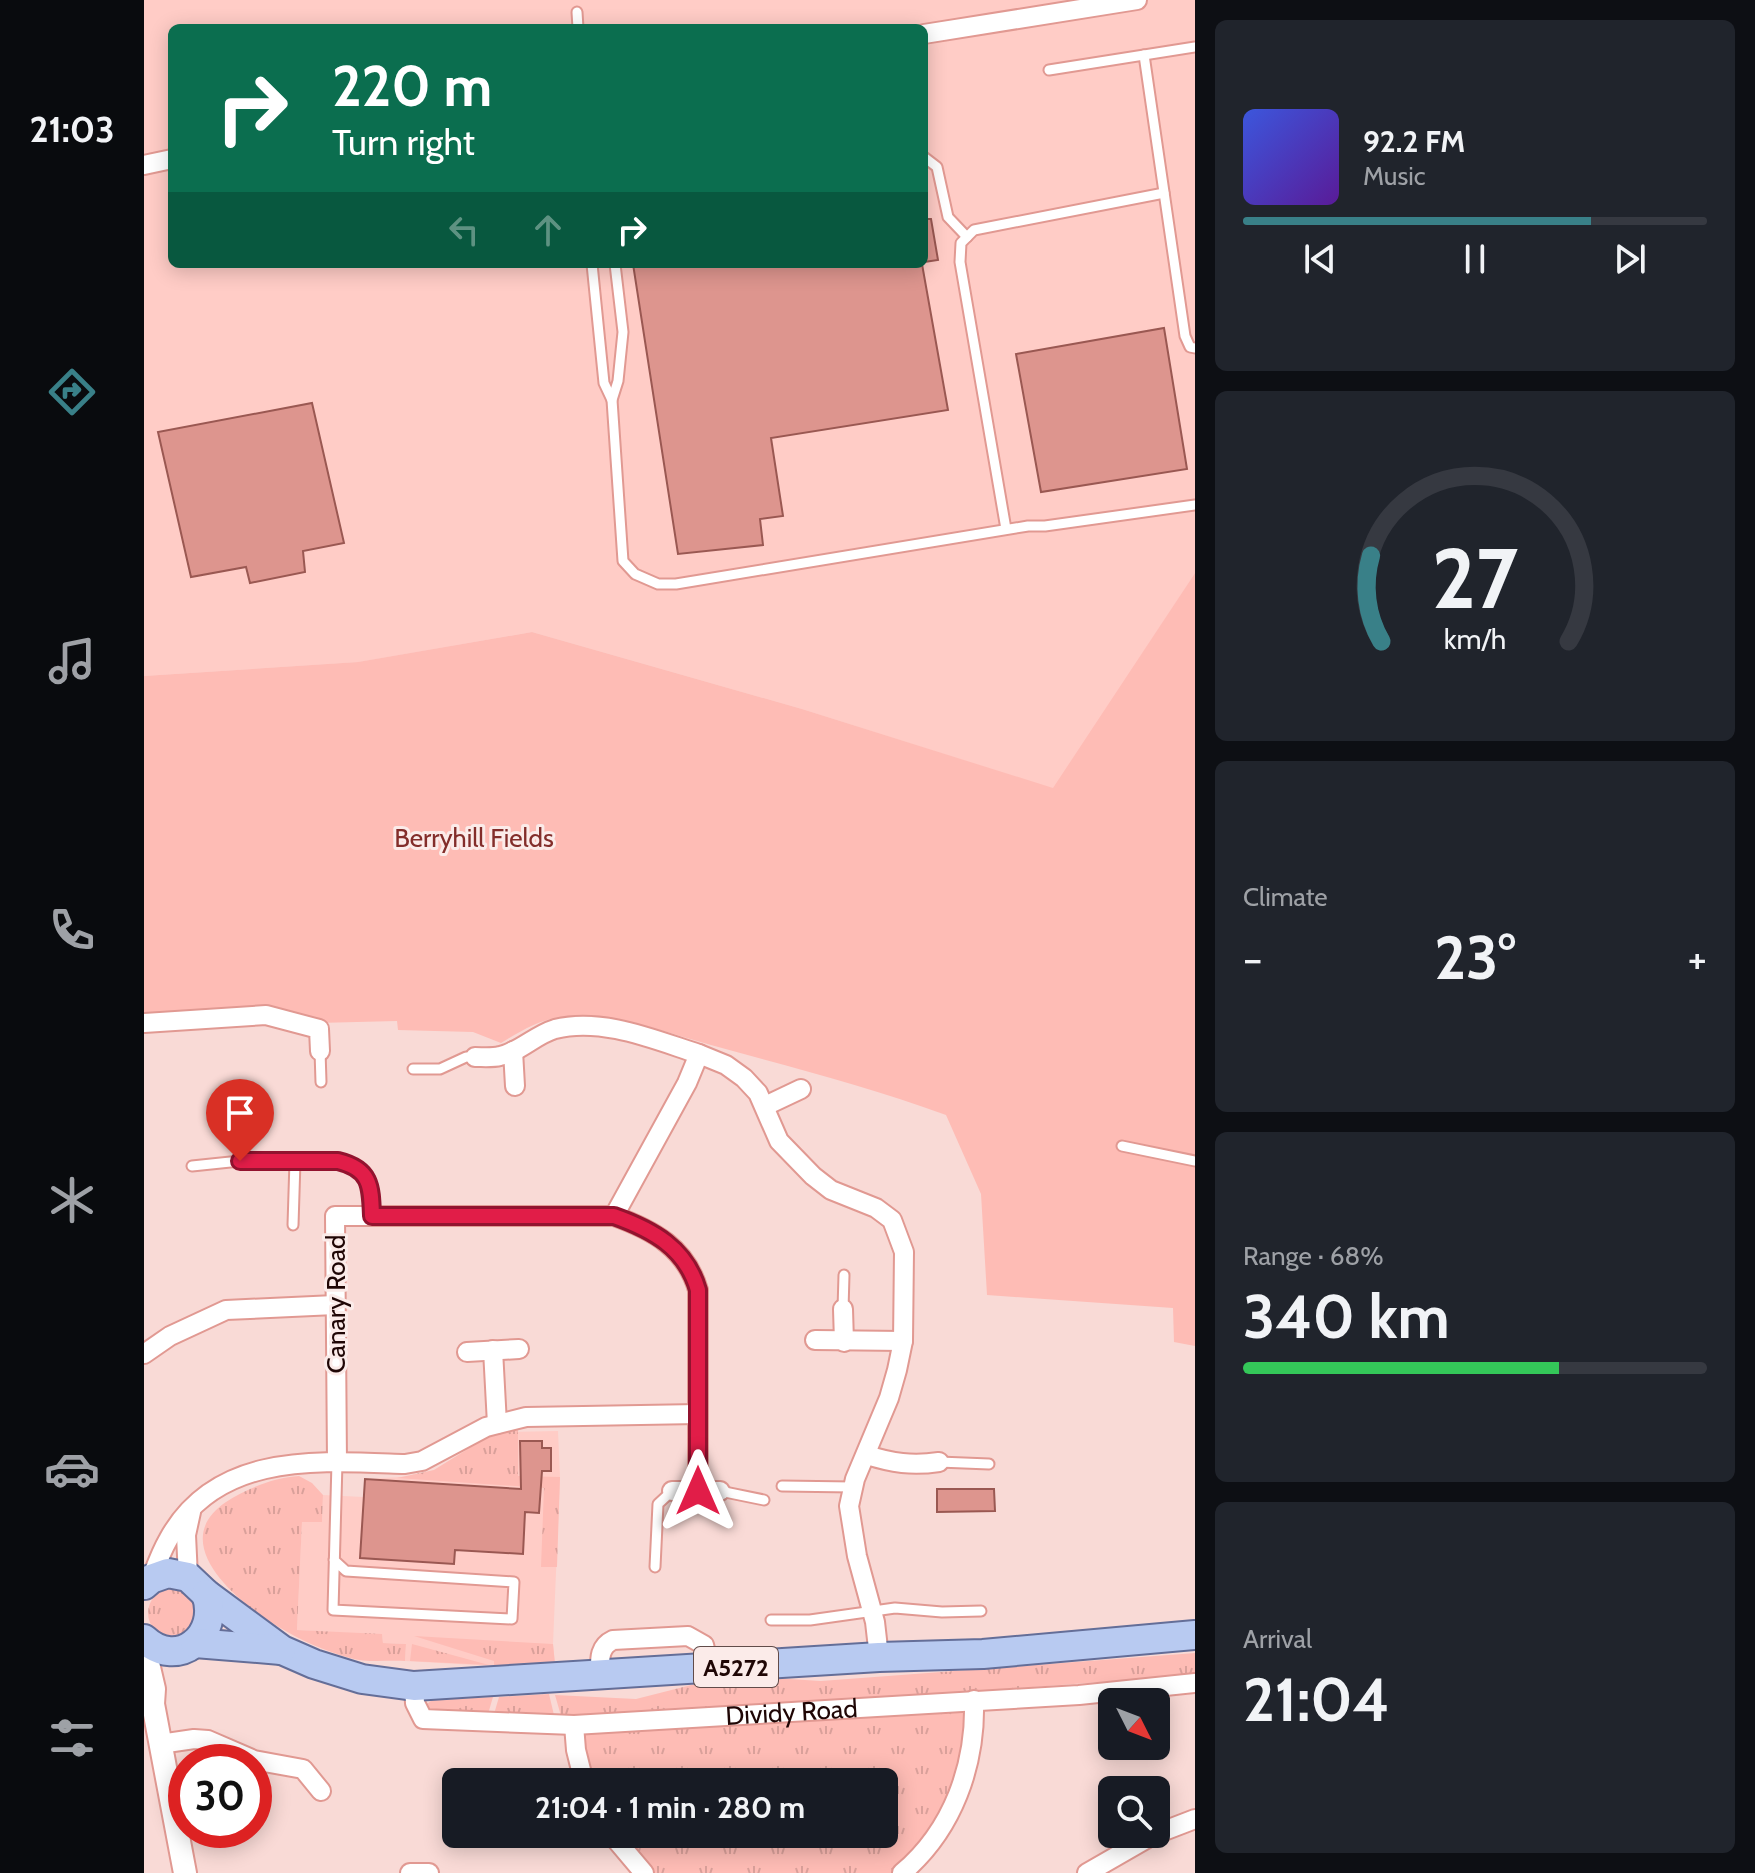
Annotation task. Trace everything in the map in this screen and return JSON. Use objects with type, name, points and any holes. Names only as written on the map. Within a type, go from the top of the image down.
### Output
[{"type":"main road","points":[[147,1582],[168,1573],[197,1585],[210,1615],[203,1635],[185,1647]]},
{"type":"main road","name":"Dividy Road","points":[[197,1585],[282,1650],[342,1673],[414,1686],[879,1657],[983,1654],[1195,1635]]},
{"type":"main road","name":"Dividy Road","points":[[144,1639],[157,1648],[282,1650]]},
{"type":"street","points":[[928,33],[1137,0]]},
{"type":"street","points":[[144,165],[168,160]]},
{"type":"street","points":[[144,1023],[266,1015],[328,1030],[320,1051]]},
{"type":"street","points":[[475,1057],[499,1057],[559,1028],[588,1027],[625,1030],[699,1054],[726,1065],[744,1078],[758,1093],[779,1141],[813,1176],[831,1190],[876,1208],[892,1220],[904,1252],[903,1341],[889,1398],[852,1487],[849,1506],[879,1657]]},
{"type":"street","points":[[513,1051],[515,1086]]},
{"type":"street","points":[[614,1216],[687,1083],[699,1054]]},
{"type":"street","points":[[765,1106],[801,1089]]},
{"type":"street","name":"Canary Road","points":[[337,1462],[335,1216],[614,1216],[649,1230],[678,1253],[692,1269],[698,1290],[698,1491]]},
{"type":"street","points":[[144,1354],[170,1336],[226,1310],[335,1305]]},
{"type":"street","points":[[843,1309],[844,1342]]},
{"type":"street","points":[[815,1340],[903,1341]]},
{"type":"street","points":[[467,1352],[519,1349]]},
{"type":"street","points":[[493,1350],[497,1424]]},
{"type":"street","points":[[147,1582],[169,1538],[203,1497],[256,1471],[299,1462],[405,1464],[422,1461],[486,1427],[526,1417],[698,1414]]},
{"type":"street","points":[[867,1455],[896,1464],[916,1466],[939,1462]]},
{"type":"street","points":[[916,1466],[916,1486]]},
{"type":"street","points":[[672,1491],[720,1491]]},
{"type":"street","points":[[192,1509],[186,1535],[197,1585]]},
{"type":"street","points":[[144,1646],[185,1873]]},
{"type":"street","points":[[154,1689],[185,1647]]},
{"type":"street","name":"Dividy Road","points":[[414,1686],[415,1703],[423,1719],[574,1725],[1079,1695],[1195,1683]]},
{"type":"street","points":[[902,1873],[928,1846],[957,1798],[972,1748],[974,1700]]},
{"type":"street","points":[[574,1725],[580,1768]]},
{"type":"street","points":[[160,1744],[208,1740],[254,1760],[303,1769],[321,1791]]},
{"type":"street","points":[[1170,1829],[1195,1819]]},
{"type":"street","points":[[623,1848],[644,1873]]},
{"type":"street","points":[[1087,1873],[1131,1848]]},
{"type":"street","points":[[410,1873],[429,1873]]},
{"type":"lane","points":[[577,12],[578,24]]},
{"type":"lane","points":[[1049,70],[1195,47]]},
{"type":"lane","points":[[1144,55],[1185,336],[1190,347],[1195,348]]},
{"type":"lane","points":[[928,160],[937,167],[948,217],[967,237]]},
{"type":"lane","points":[[1006,529],[960,262],[961,243],[974,230],[1164,193]]},
{"type":"lane","points":[[592,268],[604,383],[612,400],[623,561],[635,574],[658,584],[676,584],[1006,529],[1195,505]]},
{"type":"lane","points":[[612,400],[618,381],[623,332],[615,268]]},
{"type":"lane","points":[[320,1051],[321,1082]]},
{"type":"lane","points":[[413,1069],[440,1069],[466,1057],[475,1057]]},
{"type":"lane","points":[[1122,1146],[1195,1161]]},
{"type":"lane","points":[[192,1166],[240,1161],[338,1161],[361,1170],[368,1180],[372,1216]]},
{"type":"lane","points":[[293,1225],[295,1161]]},
{"type":"lane","points":[[843,1309],[844,1275]]},
{"type":"lane","points":[[334,1560],[346,1571],[514,1582],[512,1619],[333,1610],[334,1560],[337,1462]]},
{"type":"lane","points":[[939,1462],[989,1464]]},
{"type":"lane","points":[[782,1486],[852,1487]]},
{"type":"lane","points":[[655,1567],[658,1504],[672,1491]]},
{"type":"lane","points":[[720,1491],[764,1500]]},
{"type":"lane","points":[[771,1620],[810,1620],[895,1608],[981,1611]]},
{"type":"shaded area","points":[[144,0],[1195,0],[1195,573],[1054,789],[802,709],[532,632],[359,662],[144,676]]},
{"type":"shaded area","points":[[558,1431],[560,1477],[553,1644],[555,1664],[494,1666],[405,1661],[406,1644],[383,1643],[382,1635],[297,1630],[302,1521],[322,1522],[323,1495],[363,1497],[365,1479],[418,1476],[434,1470],[489,1436],[503,1432]]},
{"type":"green space","name":"Berryhill Fields","points":[[1195,573],[1195,1346],[1174,1342],[1173,1308],[987,1295],[981,1194],[946,1115],[888,1095],[656,1029],[600,1017],[553,1018],[501,1043],[473,1032],[398,1030],[397,1021],[317,1023],[144,1018],[144,676],[358,662],[532,632],[802,709],[1053,788]]},
{"type":"green space","points":[[518,1430],[518,1476],[560,1477],[557,1567],[541,1567],[544,1488],[397,1478],[434,1470],[489,1436]]},
{"type":"green space","points":[[299,1476],[312,1483],[323,1495],[322,1522],[302,1522],[297,1630],[382,1634],[383,1643],[406,1644],[405,1661],[356,1660],[304,1640],[244,1603],[214,1571],[205,1553],[203,1535],[209,1518],[226,1502],[252,1488]]},
{"type":"green space","points":[[172,1589],[181,1590],[189,1596],[195,1604],[195,1622],[189,1630],[181,1636],[172,1637],[163,1636],[155,1630],[149,1622],[148,1613],[149,1604],[155,1596],[163,1590]]},
{"type":"green space","points":[[414,1636],[553,1644],[555,1664],[494,1666],[494,1661]]},
{"type":"green space","points":[[412,1644],[489,1665],[410,1661]]},
{"type":"green space","points":[[1195,1653],[1195,1675],[965,1692],[561,1716],[555,1695],[636,1699],[703,1682],[773,1678],[821,1681]]},
{"type":"green space","points":[[549,1694],[554,1715],[494,1714],[499,1697]]},
{"type":"green space","points":[[493,1697],[488,1714],[430,1709],[427,1704],[432,1700]]},
{"type":"green space","points":[[974,1700],[957,1798],[902,1873],[646,1873],[625,1848],[898,1848],[898,1768],[585,1768],[574,1725]]},
{"type":"building","points":[[928,219],[931,219],[938,260],[928,261]]},
{"type":"building","points":[[634,268],[923,268],[948,410],[771,438],[783,516],[760,519],[763,545],[678,554]]},
{"type":"building","points":[[1164,328],[1187,469],[1041,492],[1016,354]]},
{"type":"building","points":[[312,403],[344,543],[303,551],[305,572],[250,583],[246,567],[191,577],[158,432]]},
{"type":"building","points":[[520,1441],[542,1441],[542,1448],[551,1448],[551,1471],[542,1471],[539,1513],[525,1512],[523,1554],[455,1550],[454,1564],[360,1558],[365,1479],[521,1489]]},
{"type":"building","points":[[937,1489],[994,1489],[995,1511],[937,1512]]},
{"type":"route","points":[[240,1161],[338,1161],[351,1164],[361,1170],[368,1180],[372,1216],[614,1216],[649,1230],[678,1253],[692,1269],[698,1290],[698,1491]]}]
